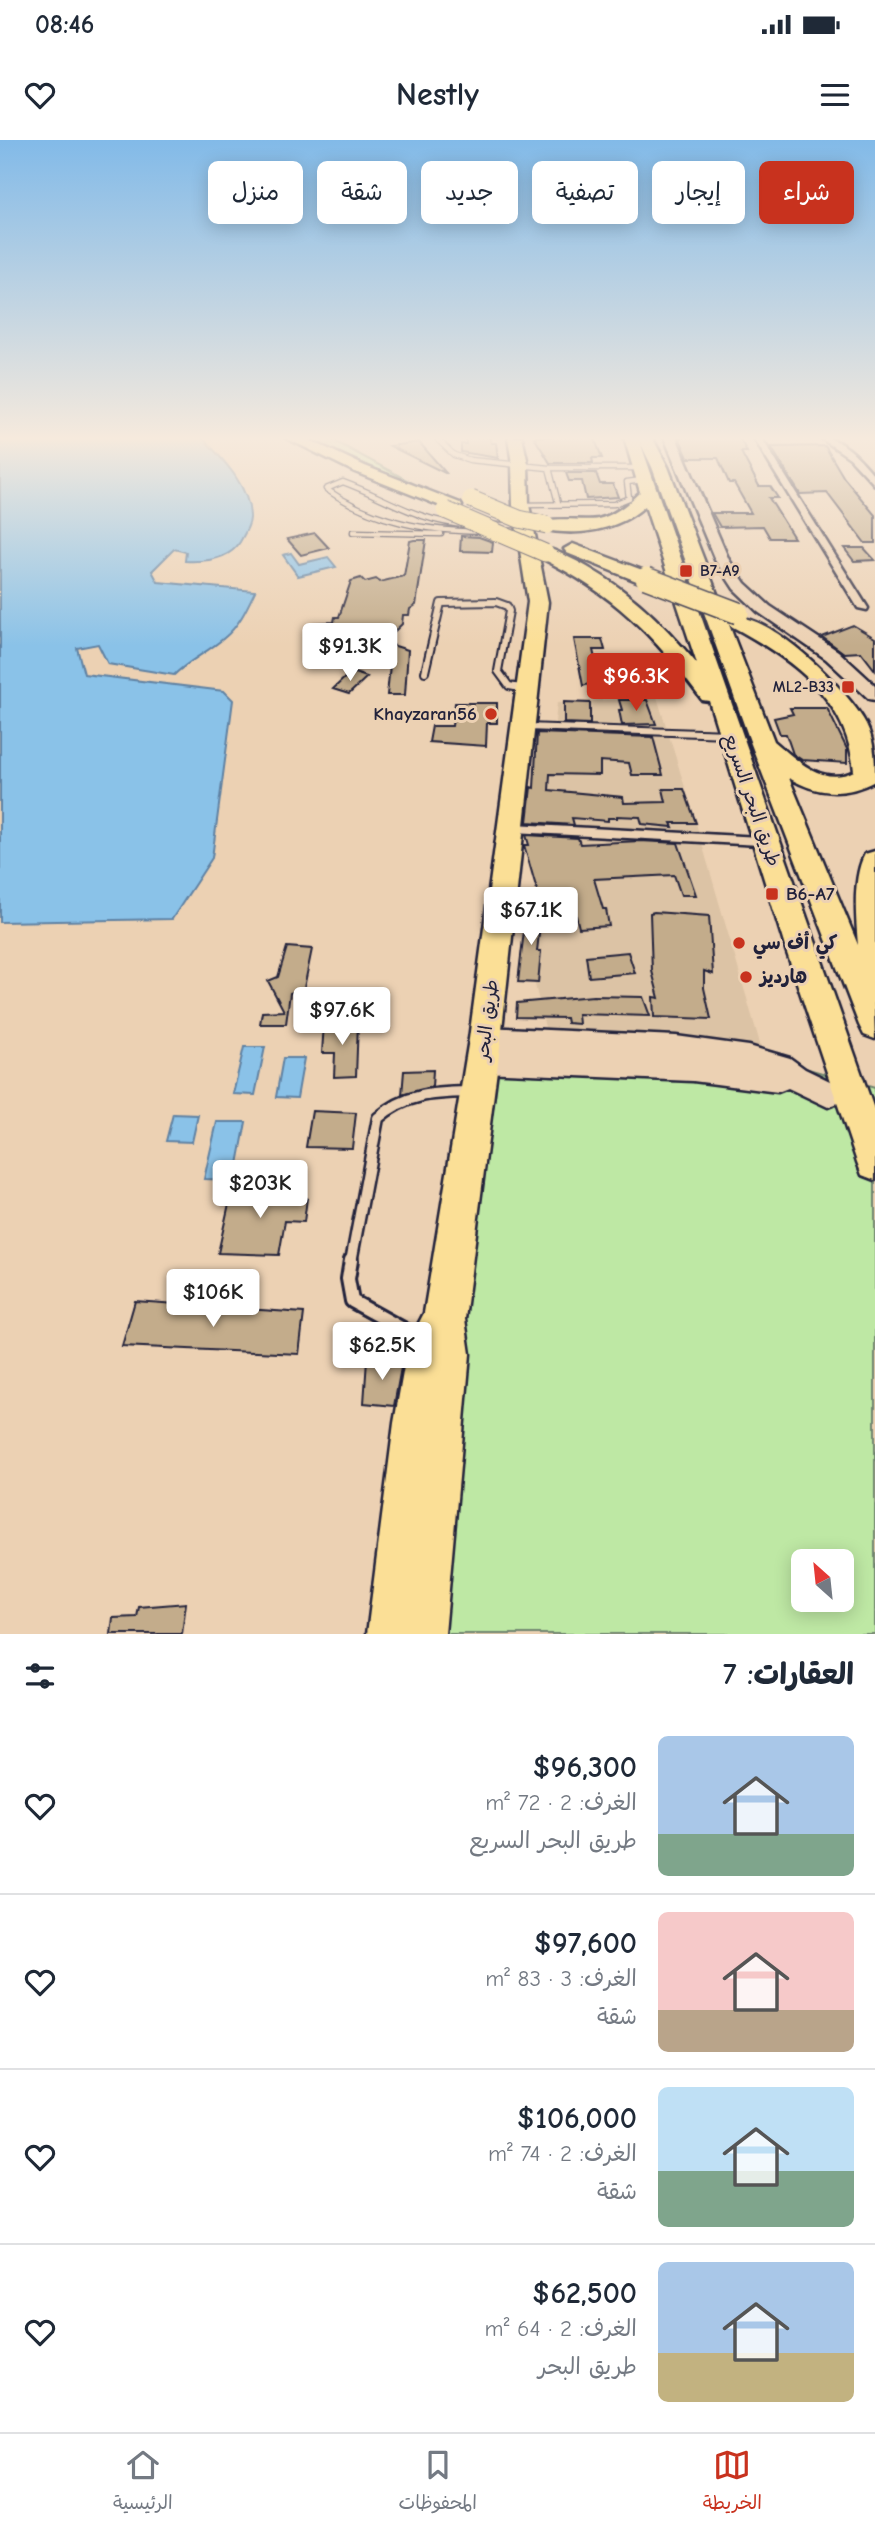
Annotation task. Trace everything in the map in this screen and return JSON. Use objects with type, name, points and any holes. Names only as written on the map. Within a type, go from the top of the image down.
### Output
[{"type":"highway","points":[[464,507],[538,539],[770,628],[829,669],[865,709],[875,729]]},
{"type":"highway","points":[[469,507],[519,519],[538,539],[636,607],[670,641],[726,722]]},
{"type":"highway","name":"طريق البحر","points":[[421,1634],[441,1339],[483,1050],[525,727],[538,602],[538,539],[523,507]]},
{"type":"highway","points":[[538,539],[620,518],[636,507]]},
{"type":"highway","name":"طريق البحر السريع","points":[[657,507],[800,947],[875,1162]]},
{"type":"highway","name":"طريق البحر السريع","points":[[661,507],[763,744],[875,1025]]},
{"type":"highway","points":[[738,617],[788,651],[829,687],[846,708],[864,744],[867,775],[841,785],[816,782],[783,763],[763,744]]},
{"type":"highway","points":[[875,861],[870,908],[875,970]]},
{"type":"highway","name":"طريق البحر","points":[[392,1634],[416,1423],[441,1339]]},
{"type":"street","points":[[699,507],[722,560],[738,586],[771,615],[869,683],[875,695]]},
{"type":"street","points":[[800,507],[863,608]]},
{"type":"street","points":[[483,1050],[795,1079],[828,1094]]},
{"type":"lane","points":[[357,507],[392,521],[458,532],[538,539]]},
{"type":"lane","points":[[392,507],[406,514],[538,539]]},
{"type":"lane","points":[[379,533],[392,521],[406,514]]},
{"type":"lane","points":[[354,532],[538,539]]},
{"type":"lane","points":[[425,672],[441,603],[496,602],[507,607],[509,611],[498,671],[509,686],[528,690]]},
{"type":"lane","points":[[525,727],[726,722]]},
{"type":"lane","points":[[511,828],[766,842]]},
{"type":"lane","points":[[441,1339],[352,1301],[348,1279],[378,1118],[392,1104],[411,1096],[477,1092]]},
{"type":"shaded area","points":[[657,697],[761,1047],[547,1036],[530,963],[557,703]]},
{"type":"green space","points":[[483,1035],[724,1045],[875,1088],[875,1634],[427,1634],[436,1334]]},
{"type":"water","points":[[0,507],[248,507],[248,526],[240,542],[230,553],[216,559],[185,561],[186,552],[174,549],[152,571],[158,582],[255,591],[234,628],[218,643],[174,675],[108,664],[98,644],[77,648],[84,674],[224,691],[233,700],[212,858],[172,919],[0,922]]},
{"type":"water","points":[[291,553],[299,564],[328,557],[336,567],[298,576],[283,555]]},
{"type":"water","points":[[244,1047],[265,1047],[255,1095],[233,1094]]},
{"type":"water","points":[[283,1058],[304,1058],[297,1098],[276,1097]]},
{"type":"water","points":[[173,1114],[198,1115],[192,1142],[166,1141]]},
{"type":"water","points":[[217,1122],[246,1122],[235,1180],[204,1179]]},
{"type":"building","points":[[747,507],[774,507],[794,538],[770,538],[763,526],[720,527],[712,513],[751,513]]},
{"type":"building","points":[[837,507],[868,507],[875,515],[875,543],[865,543]]},
{"type":"building","points":[[315,533],[329,548],[301,555],[287,539]]},
{"type":"building","points":[[461,536],[479,537],[493,542],[492,552],[460,551]]},
{"type":"building","points":[[426,540],[416,605],[410,609],[409,615],[403,615],[402,624],[358,666],[345,662],[349,651],[346,650],[351,645],[323,637],[311,637],[313,623],[334,622],[335,617],[339,617],[351,581],[361,578],[365,582],[376,579],[380,582],[404,576],[410,541]]},
{"type":"building","points":[[844,548],[864,548],[875,560],[854,561]]},
{"type":"building","points":[[853,625],[875,638],[875,670],[861,652],[844,653],[822,637]]},
{"type":"building","points":[[574,639],[602,639],[605,650],[593,650],[600,680],[583,686]]},
{"type":"building","points":[[392,645],[408,650],[405,695],[387,695]]},
{"type":"building","points":[[351,672],[367,677],[349,694],[333,689]]},
{"type":"building","points":[[619,700],[647,700],[656,724],[622,725]]},
{"type":"building","points":[[564,702],[590,703],[590,724],[564,723]]},
{"type":"building","points":[[455,703],[497,703],[497,723],[487,723],[486,746],[429,742],[432,726],[452,726]]},
{"type":"building","points":[[790,708],[827,708],[847,749],[847,763],[802,760],[793,754],[786,734],[780,734],[774,718],[793,714]]},
{"type":"building","points":[[537,733],[653,737],[663,775],[632,775],[629,763],[600,761],[600,775],[550,774],[549,790],[623,797],[624,803],[666,802],[663,789],[684,789],[696,823],[671,823],[673,827],[642,824],[640,817],[617,816],[608,818],[608,821],[572,818],[574,825],[527,822],[531,787],[534,788]]},
{"type":"building","points":[[526,835],[578,838],[580,844],[640,841],[678,843],[696,895],[681,895],[674,875],[594,879],[603,909],[606,909],[609,926],[579,928],[571,895],[539,897],[524,845],[529,845]]},
{"type":"building","points":[[527,905],[542,907],[537,951],[541,951],[538,983],[518,982]]},
{"type":"building","points":[[650,913],[709,916],[713,974],[704,971],[704,988],[711,1019],[654,1017],[653,997],[659,998],[652,971]]},
{"type":"building","points":[[287,947],[312,949],[304,988],[290,993],[286,1024],[260,1024],[262,1012],[284,1011],[268,981],[278,977]]},
{"type":"building","points":[[628,952],[635,973],[589,977],[586,956]]},
{"type":"building","points":[[593,996],[643,997],[650,1016],[578,1014],[579,1024],[567,1023],[566,1018],[516,1017],[517,1003]]},
{"type":"building","points":[[358,1022],[356,1076],[334,1077],[335,1053],[322,1053],[324,1023]]},
{"type":"building","points":[[433,1070],[432,1087],[402,1095],[404,1071]]},
{"type":"building","points":[[312,1111],[356,1113],[352,1148],[306,1147]]},
{"type":"building","points":[[256,1185],[290,1187],[288,1197],[307,1198],[304,1222],[285,1221],[279,1255],[218,1253],[232,1190],[255,1191]]},
{"type":"building","points":[[135,1301],[304,1313],[299,1354],[122,1346]]},
{"type":"building","points":[[367,1360],[402,1362],[394,1406],[364,1403]]},
{"type":"building","points":[[186,1603],[182,1634],[111,1634],[113,1618],[137,1617],[139,1607]]},
{"type":"place","name":"B7-A9","points":[[686,571]]},
{"type":"place","name":"ML2-B33","points":[[848,687]]},
{"type":"place","name":"Khayzaran56","points":[[491,714]]},
{"type":"place","name":"B6-A7","points":[[772,894]]},
{"type":"place","name":"كي أف سي","points":[[739,943]]},
{"type":"place","name":"هارديز","points":[[746,977]]}]
